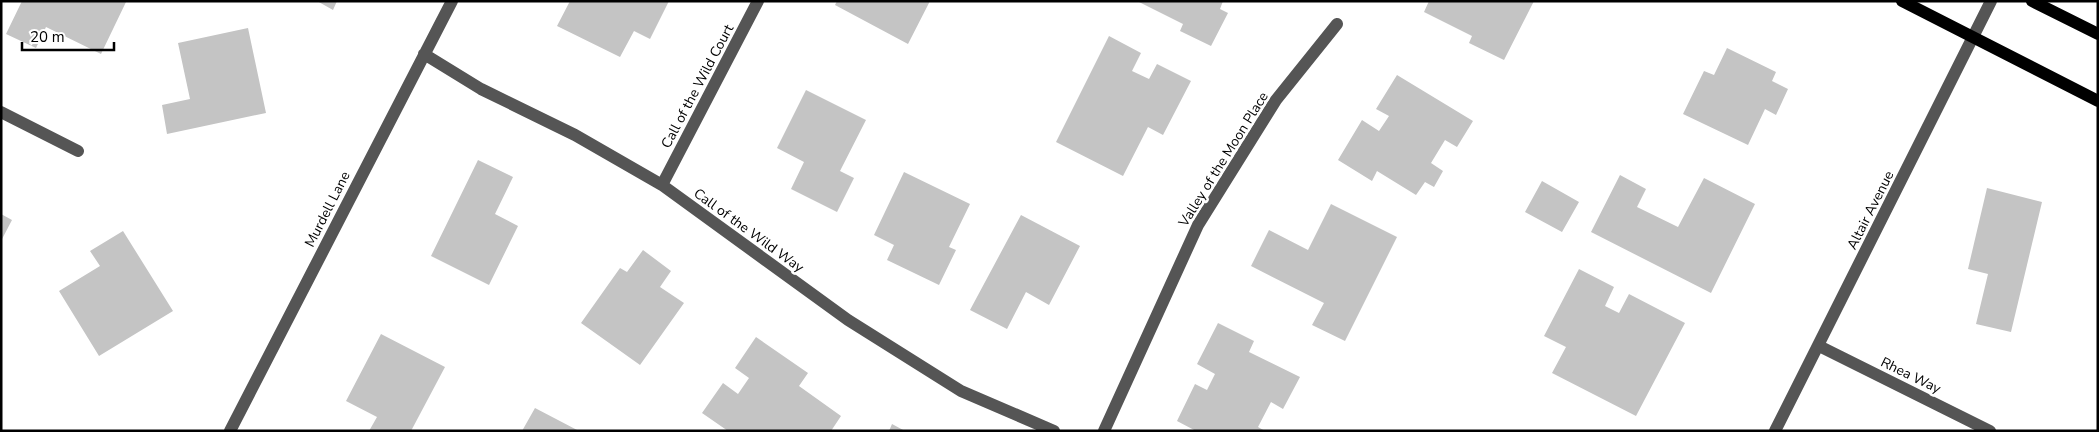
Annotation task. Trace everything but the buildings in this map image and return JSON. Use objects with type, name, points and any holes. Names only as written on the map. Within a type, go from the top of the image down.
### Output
[{"type":"main road","points":[[1902,1],[1973,39],[2098,101]]},
{"type":"main road","points":[[2032,1],[2098,34]]},
{"type":"street","name":"Murdell Lane","points":[[230,431],[452,1]]},
{"type":"street","name":"Call of the Wild Court","points":[[662,185],[758,1]]},
{"type":"street","name":"Altair Avenue","points":[[1775,431],[1991,1]]},
{"type":"street","name":"Valley of the Moon Place","points":[[1104,431],[1198,224],[1276,100],[1336,24]]},
{"type":"street","name":"Call of the Wild Way","points":[[424,54],[481,89],[575,135],[662,185],[856,325],[961,391],[1054,431]]},
{"type":"street","points":[[1,112],[78,151]]},
{"type":"street","name":"Rhea Way","points":[[1819,346],[1990,431]]}]
